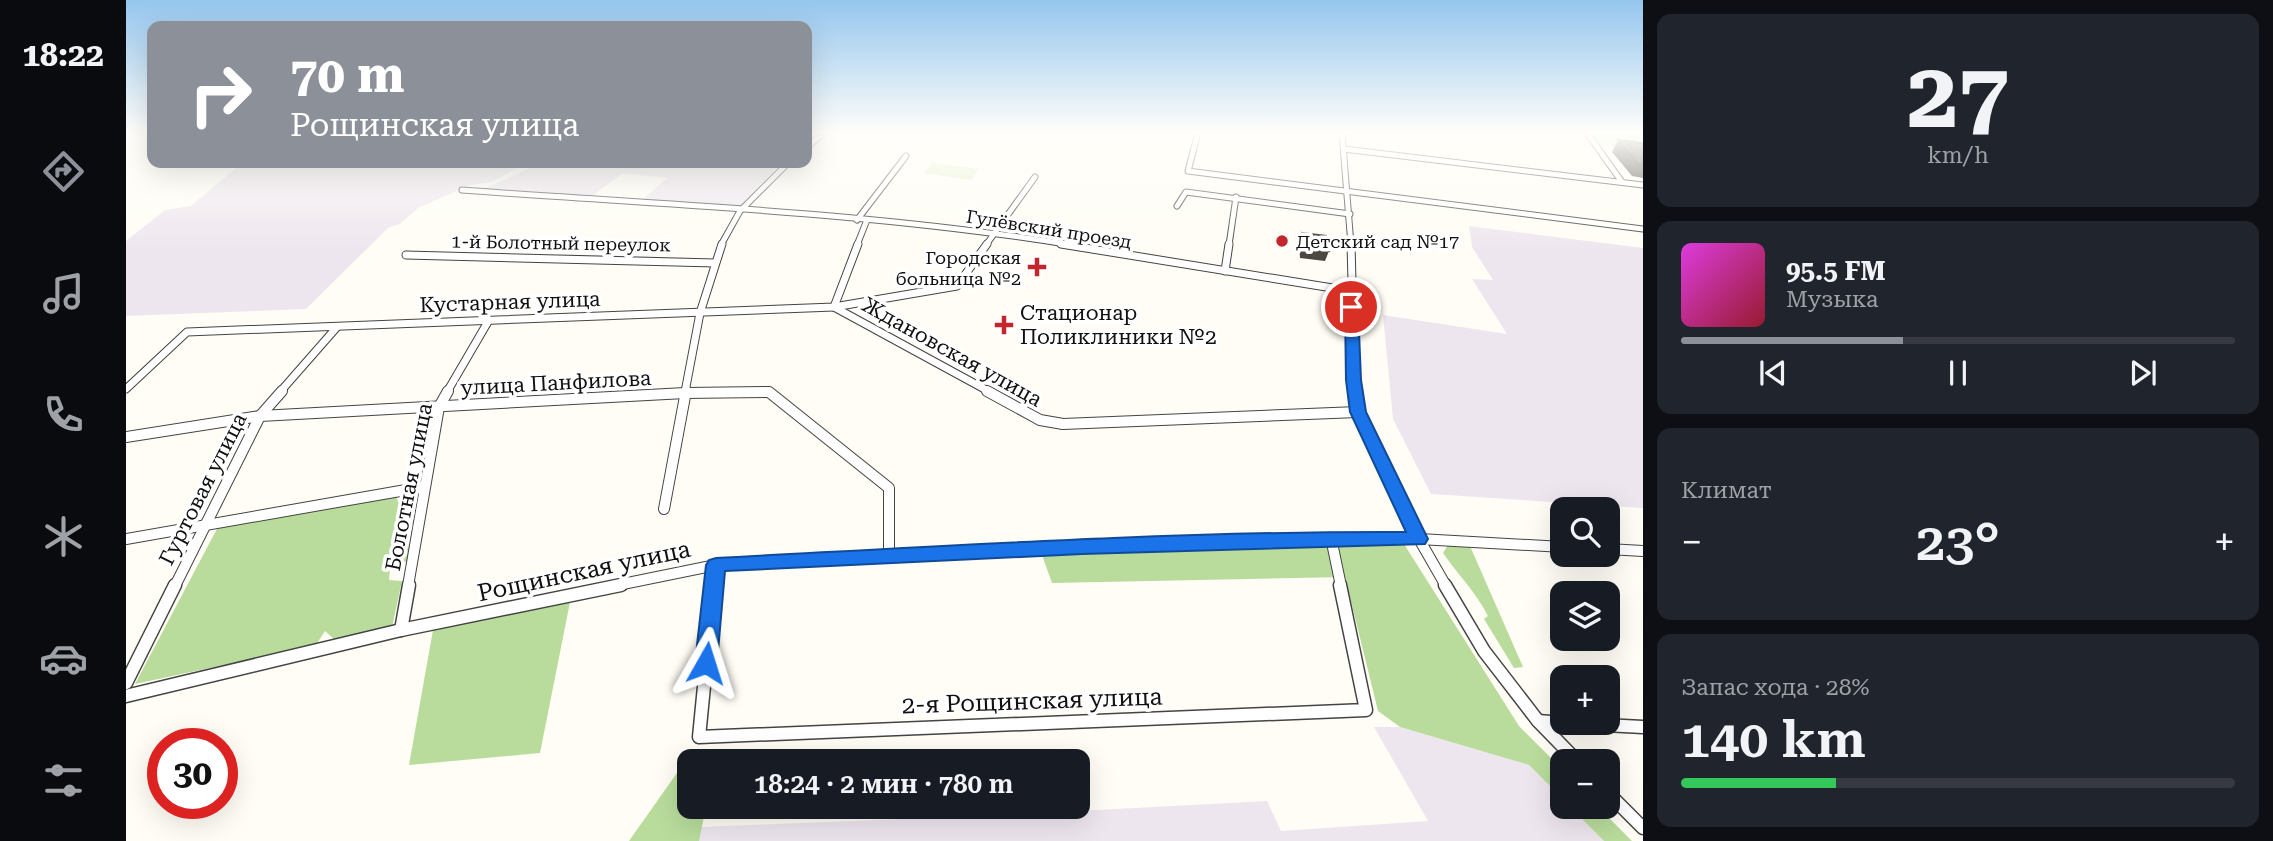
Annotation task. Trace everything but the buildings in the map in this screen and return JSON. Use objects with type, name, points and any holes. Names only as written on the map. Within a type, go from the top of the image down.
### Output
[{"type":"street","points":[[664,509],[700,313],[715,263],[722,243],[740,211],[779,172]]},
{"type":"street","points":[[857,220],[894,172]]},
{"type":"street","points":[[1204,172],[1643,229]]},
{"type":"street","points":[[1345,172],[1350,214],[1353,380],[1358,412],[1419,539],[1484,651],[1538,721],[1565,749]]},
{"type":"street","points":[[1540,172],[1643,185]]},
{"type":"street","points":[[1615,172],[1622,182]]},
{"type":"street","name":"Кустарная улица","points":[[126,389],[187,332],[834,307],[957,286],[1035,177]]},
{"type":"street","name":"Гулёвский проезд","points":[[462,190],[867,220],[996,233],[1351,291]]},
{"type":"street","points":[[1177,206],[1186,192],[1350,214]]},
{"type":"street","points":[[1225,271],[1236,197]]},
{"type":"street","name":"Ждановская улица","points":[[867,220],[834,307],[1040,421],[1063,425],[1358,412]]},
{"type":"street","name":"1-й Болотный переулок","points":[[406,255],[715,263]]},
{"type":"street","name":"Болотная улица","points":[[401,630],[423,487],[439,407],[489,320]]},
{"type":"street","name":"Гуртовая улица","points":[[126,683],[260,416],[337,327]]},
{"type":"street","name":"улица Панфилова","points":[[126,437],[260,416],[685,393],[769,392],[889,488],[889,555]]},
{"type":"street","points":[[126,539],[423,487]]},
{"type":"street","name":"Рощинская улица","points":[[126,696],[401,630],[716,565],[889,555],[1331,538],[1419,539],[1550,546]]},
{"type":"street","name":"2-я Рощинская улица","points":[[716,565],[699,737],[1366,710],[1331,538]]},
{"type":"street","points":[[1620,550],[1643,551]]},
{"type":"street","points":[[1538,721],[1550,722]]},
{"type":"street","points":[[1620,726],[1643,727]]},
{"type":"street","points":[[1620,805],[1643,828]]},
{"type":"shaded area","points":[[231,172],[509,172],[492,182],[470,185],[418,208],[400,224],[388,228],[306,309],[126,316],[126,241],[165,210],[191,206]]},
{"type":"shaded area","points":[[521,172],[772,172],[737,209],[642,200],[667,178],[623,173],[592,196],[484,189]]},
{"type":"shaded area","points":[[1469,226],[1643,248],[1643,508],[1620,506],[1620,497],[1550,497],[1550,502],[1431,494],[1393,419],[1383,315],[1507,334],[1472,279],[1493,280],[1472,247]]},
{"type":"shaded area","points":[[1374,727],[1400,727],[1529,765],[1550,786],[1550,819],[1582,819],[1604,841],[679,841],[701,827],[906,819],[1090,819],[1090,810],[1267,801],[1281,831],[1428,821]]},
{"type":"green space","points":[[925,172],[977,172],[971,180]]},
{"type":"green space","points":[[396,495],[398,502],[416,501],[413,514],[396,524],[394,538],[409,545],[407,561],[390,569],[389,580],[402,581],[392,627],[335,640],[325,631],[316,645],[135,684],[219,525]]},
{"type":"green space","points":[[1038,544],[1042,552],[1404,544],[1519,726],[1550,757],[1550,786],[1529,765],[1400,727],[1378,711],[1345,577],[1052,583]]},
{"type":"green space","points":[[1448,545],[1470,546],[1523,667],[1514,668],[1484,619],[1488,616],[1483,607],[1443,553]]},
{"type":"green space","points":[[570,602],[540,753],[409,765],[433,630]]},
{"type":"green space","points":[[677,773],[677,819],[704,819],[699,841],[629,841]]},
{"type":"green space","points":[[1582,819],[1610,819],[1632,841],[1604,841]]},
{"type":"place","name":"Детский сад №17","points":[[1282,241]]},
{"type":"place","name":"Городская больница №2","points":[[1037,267]]},
{"type":"place","name":"Стационар Поликлиники №2","points":[[1004,325]]},
{"type":"route","points":[[706,663],[716,565],[1082,547],[1331,538],[1419,539],[1358,412],[1353,380],[1351,307]]}]
